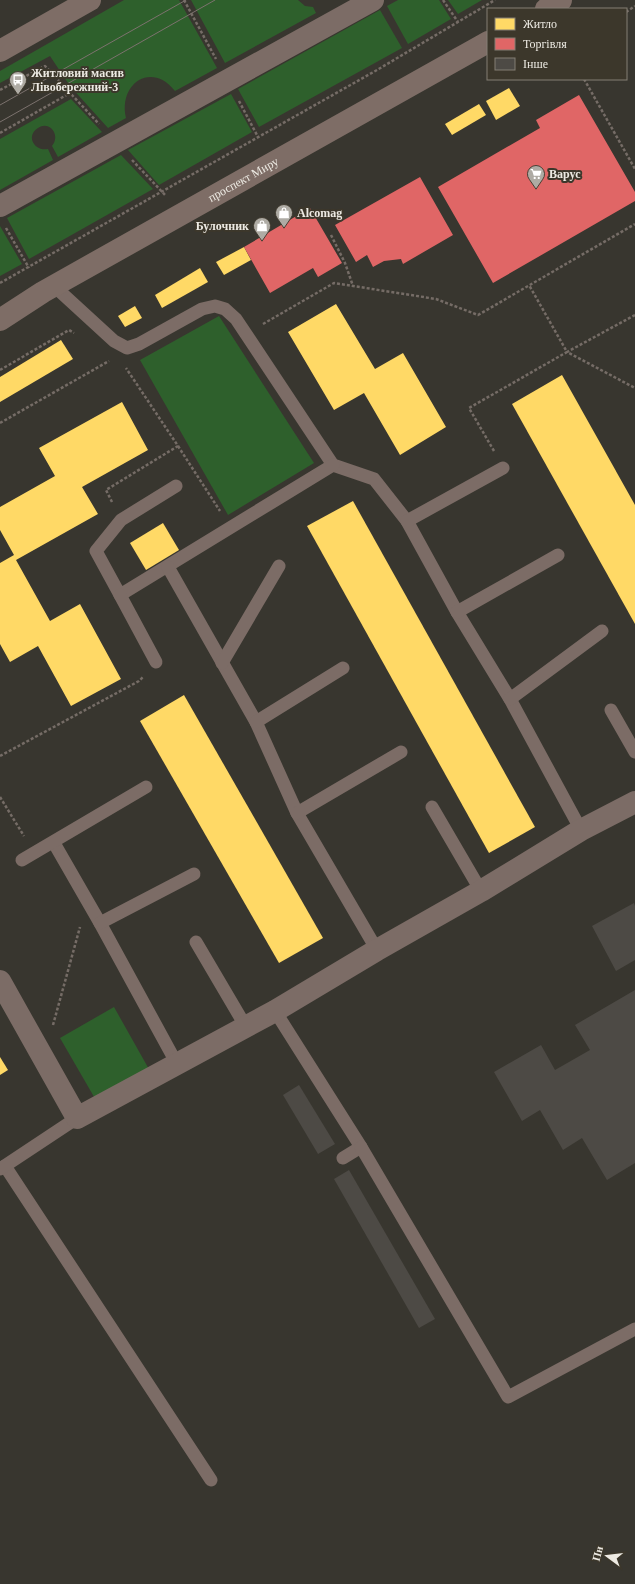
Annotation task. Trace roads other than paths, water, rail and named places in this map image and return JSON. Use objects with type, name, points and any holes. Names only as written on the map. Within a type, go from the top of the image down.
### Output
[{"type":"street","points":[[0,51],[90,0]]},
{"type":"street","points":[[0,206],[373,0]]},
{"type":"street","points":[[548,8],[561,0]]},
{"type":"street","name":"проспект Миру","points":[[0,320],[54,286],[487,43]]},
{"type":"street","points":[[0,981],[77,1118],[275,1011],[377,950],[481,891],[581,830],[635,802]]},
{"type":"lane","points":[[54,286],[114,341],[127,348],[139,344],[202,309],[215,306],[225,309],[236,319],[333,465],[374,479],[407,521],[457,612],[510,699],[581,830]]},
{"type":"lane","points":[[120,595],[333,465]]},
{"type":"lane","points":[[407,521],[503,468]]},
{"type":"lane","points":[[156,662],[96,551],[121,520],[176,486]]},
{"type":"lane","points":[[457,612],[558,555]]},
{"type":"lane","points":[[222,663],[278,566]]},
{"type":"lane","points":[[168,567],[256,722],[297,813],[377,950]]},
{"type":"lane","points":[[510,699],[602,630]]},
{"type":"lane","points":[[256,722],[343,668]]},
{"type":"lane","points":[[611,710],[635,752]]},
{"type":"lane","points":[[297,813],[401,752]]},
{"type":"lane","points":[[22,860],[54,843],[146,787]]},
{"type":"lane","points":[[432,807],[481,891]]},
{"type":"lane","points":[[54,843],[100,923],[177,1064]]},
{"type":"lane","points":[[100,923],[194,874]]},
{"type":"lane","points":[[196,942],[246,1026]]},
{"type":"lane","points":[[275,1011],[361,1148],[508,1397],[635,1329]]},
{"type":"lane","points":[[77,1118],[2,1168],[211,1480]]},
{"type":"lane","points":[[342,1158],[361,1148]]},
{"type":"tram line","points":[[0,105],[186,0]]},
{"type":"tram line","points":[[0,122],[215,0]]},
{"type":"place","name":"Житловий масив Лівобережний-3","points":[[18,95]]},
{"type":"place","name":"Варус","points":[[536,189]]},
{"type":"place","name":"Alcomag","points":[[284,228]]},
{"type":"place","name":"Булочник","points":[[262,241]]}]
